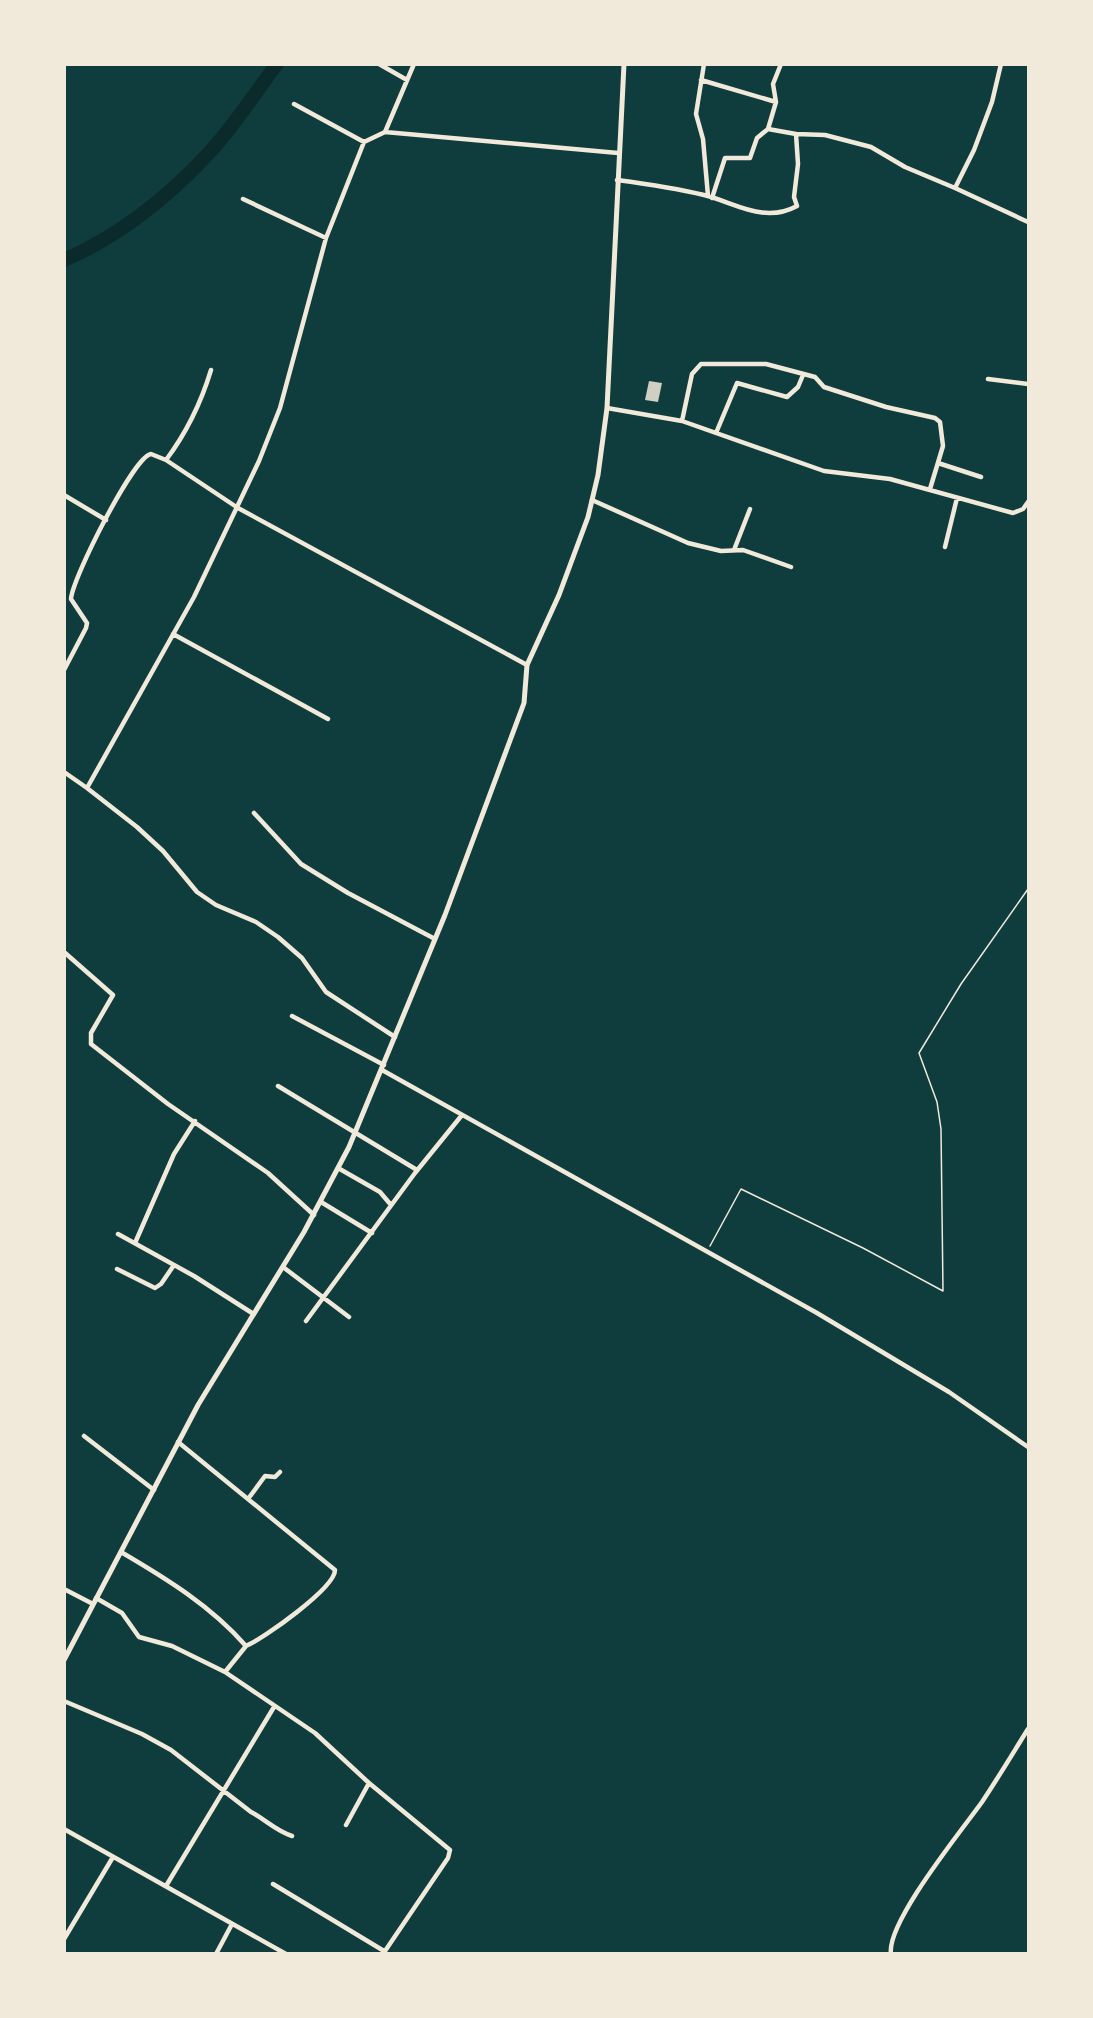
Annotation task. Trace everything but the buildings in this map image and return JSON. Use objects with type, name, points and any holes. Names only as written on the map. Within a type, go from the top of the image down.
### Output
[{"type":"street","points":[[379,64],[407,80]]},
{"type":"street","points":[[385,132],[414,64]]},
{"type":"street","points":[[64,1660],[178,1442],[252,1313],[314,1215],[354,1135],[435,939],[524,703],[527,665],[559,595],[592,500],[607,408],[624,64]]},
{"type":"street","points":[[704,64],[696,114],[703,139],[710,197]]},
{"type":"street","points":[[710,197],[725,158],[750,158],[757,138],[768,129],[776,102],[772,84],[781,64]]},
{"type":"street","points":[[955,188],[974,150],[992,102],[1001,64]]},
{"type":"street","points":[[701,80],[776,102]]},
{"type":"street","points":[[294,104],[364,142]]},
{"type":"street","points":[[768,129],[796,134],[825,135],[871,147],[905,167],[1029,222]]},
{"type":"street","points":[[87,788],[173,634],[238,508],[280,408],[326,238],[364,142],[385,132],[618,153]]},
{"type":"street","points":[[617,180],[660,185],[766,214],[788,211],[797,206],[794,197],[798,164],[796,134]]},
{"type":"street","points":[[243,200],[326,238]]},
{"type":"street","points":[[682,421],[692,374],[701,364],[754,362],[815,377],[824,387],[886,407],[934,418],[943,427],[943,446],[930,489]]},
{"type":"street","points":[[166,460],[200,405],[211,370]]},
{"type":"street","points":[[716,433],[737,383],[787,397],[798,387],[803,375]]},
{"type":"street","points":[[988,379],[1029,384]]},
{"type":"street","points":[[607,408],[682,421],[824,471],[890,479],[1013,513],[1023,509],[1029,502]]},
{"type":"street","points":[[64,670],[87,626],[71,599],[72,590],[106,520],[143,458],[151,454],[166,460],[238,508],[527,665]]},
{"type":"street","points":[[939,463],[981,477]]},
{"type":"street","points":[[64,495],[106,520]]},
{"type":"street","points":[[945,547],[957,498]]},
{"type":"street","points":[[592,500],[687,543],[721,551],[743,550],[791,567]]},
{"type":"street","points":[[734,550],[750,509]]},
{"type":"street","points":[[173,634],[328,719]]},
{"type":"street","points":[[64,772],[144,833],[163,851],[197,892],[216,906],[256,922],[278,937],[302,958],[326,992],[396,1038]]},
{"type":"street","points":[[255,813],[301,864],[348,893],[435,939]]},
{"type":"street","points":[[64,952],[113,995],[91,1033],[91,1044],[268,1173],[314,1215]]},
{"type":"street","points":[[292,1016],[462,1115],[817,1313],[918,1373],[1029,1447]]},
{"type":"street","points":[[278,1086],[354,1135],[383,1148],[417,1170]]},
{"type":"street","points":[[306,1321],[417,1170],[462,1115]]},
{"type":"street","points":[[135,1243],[174,1154],[195,1122]]},
{"type":"street","points":[[338,1168],[380,1192],[392,1205]]},
{"type":"street","points":[[321,1202],[372,1233]]},
{"type":"street","points":[[118,1234],[252,1313]]},
{"type":"street","points":[[117,1269],[155,1288],[161,1284],[174,1265]]},
{"type":"street","points":[[283,1267],[349,1317]]},
{"type":"street","points":[[84,1436],[154,1490]]},
{"type":"street","points":[[178,1442],[331,1567],[335,1575],[290,1618],[246,1646],[225,1672]]},
{"type":"street","points":[[248,1499],[265,1476],[275,1477],[279,1472]]},
{"type":"street","points":[[121,1552],[176,1585],[203,1605],[246,1646]]},
{"type":"street","points":[[64,1589],[122,1613],[139,1637],[172,1646],[225,1672],[315,1733],[369,1783],[447,1847],[450,1854],[383,1952],[273,1884]]},
{"type":"street","points":[[64,1701],[142,1734],[171,1750],[276,1830],[292,1836]]},
{"type":"street","points":[[166,1886],[274,1707]]},
{"type":"street","points":[[891,1953],[892,1941],[905,1911],[981,1803],[1029,1729]]},
{"type":"street","points":[[346,1825],[369,1783]]},
{"type":"street","points":[[64,1829],[286,1953]]},
{"type":"street","points":[[64,1939],[113,1857]]},
{"type":"street","points":[[216,1953],[232,1924]]},
{"type":"path","points":[[706,1253],[741,1189],[863,1248],[943,1291],[941,1129],[937,1102],[919,1053],[961,984],[1029,889]]},
{"type":"waterway","points":[[64,260],[123,228],[176,186],[226,134],[277,64]]}]
